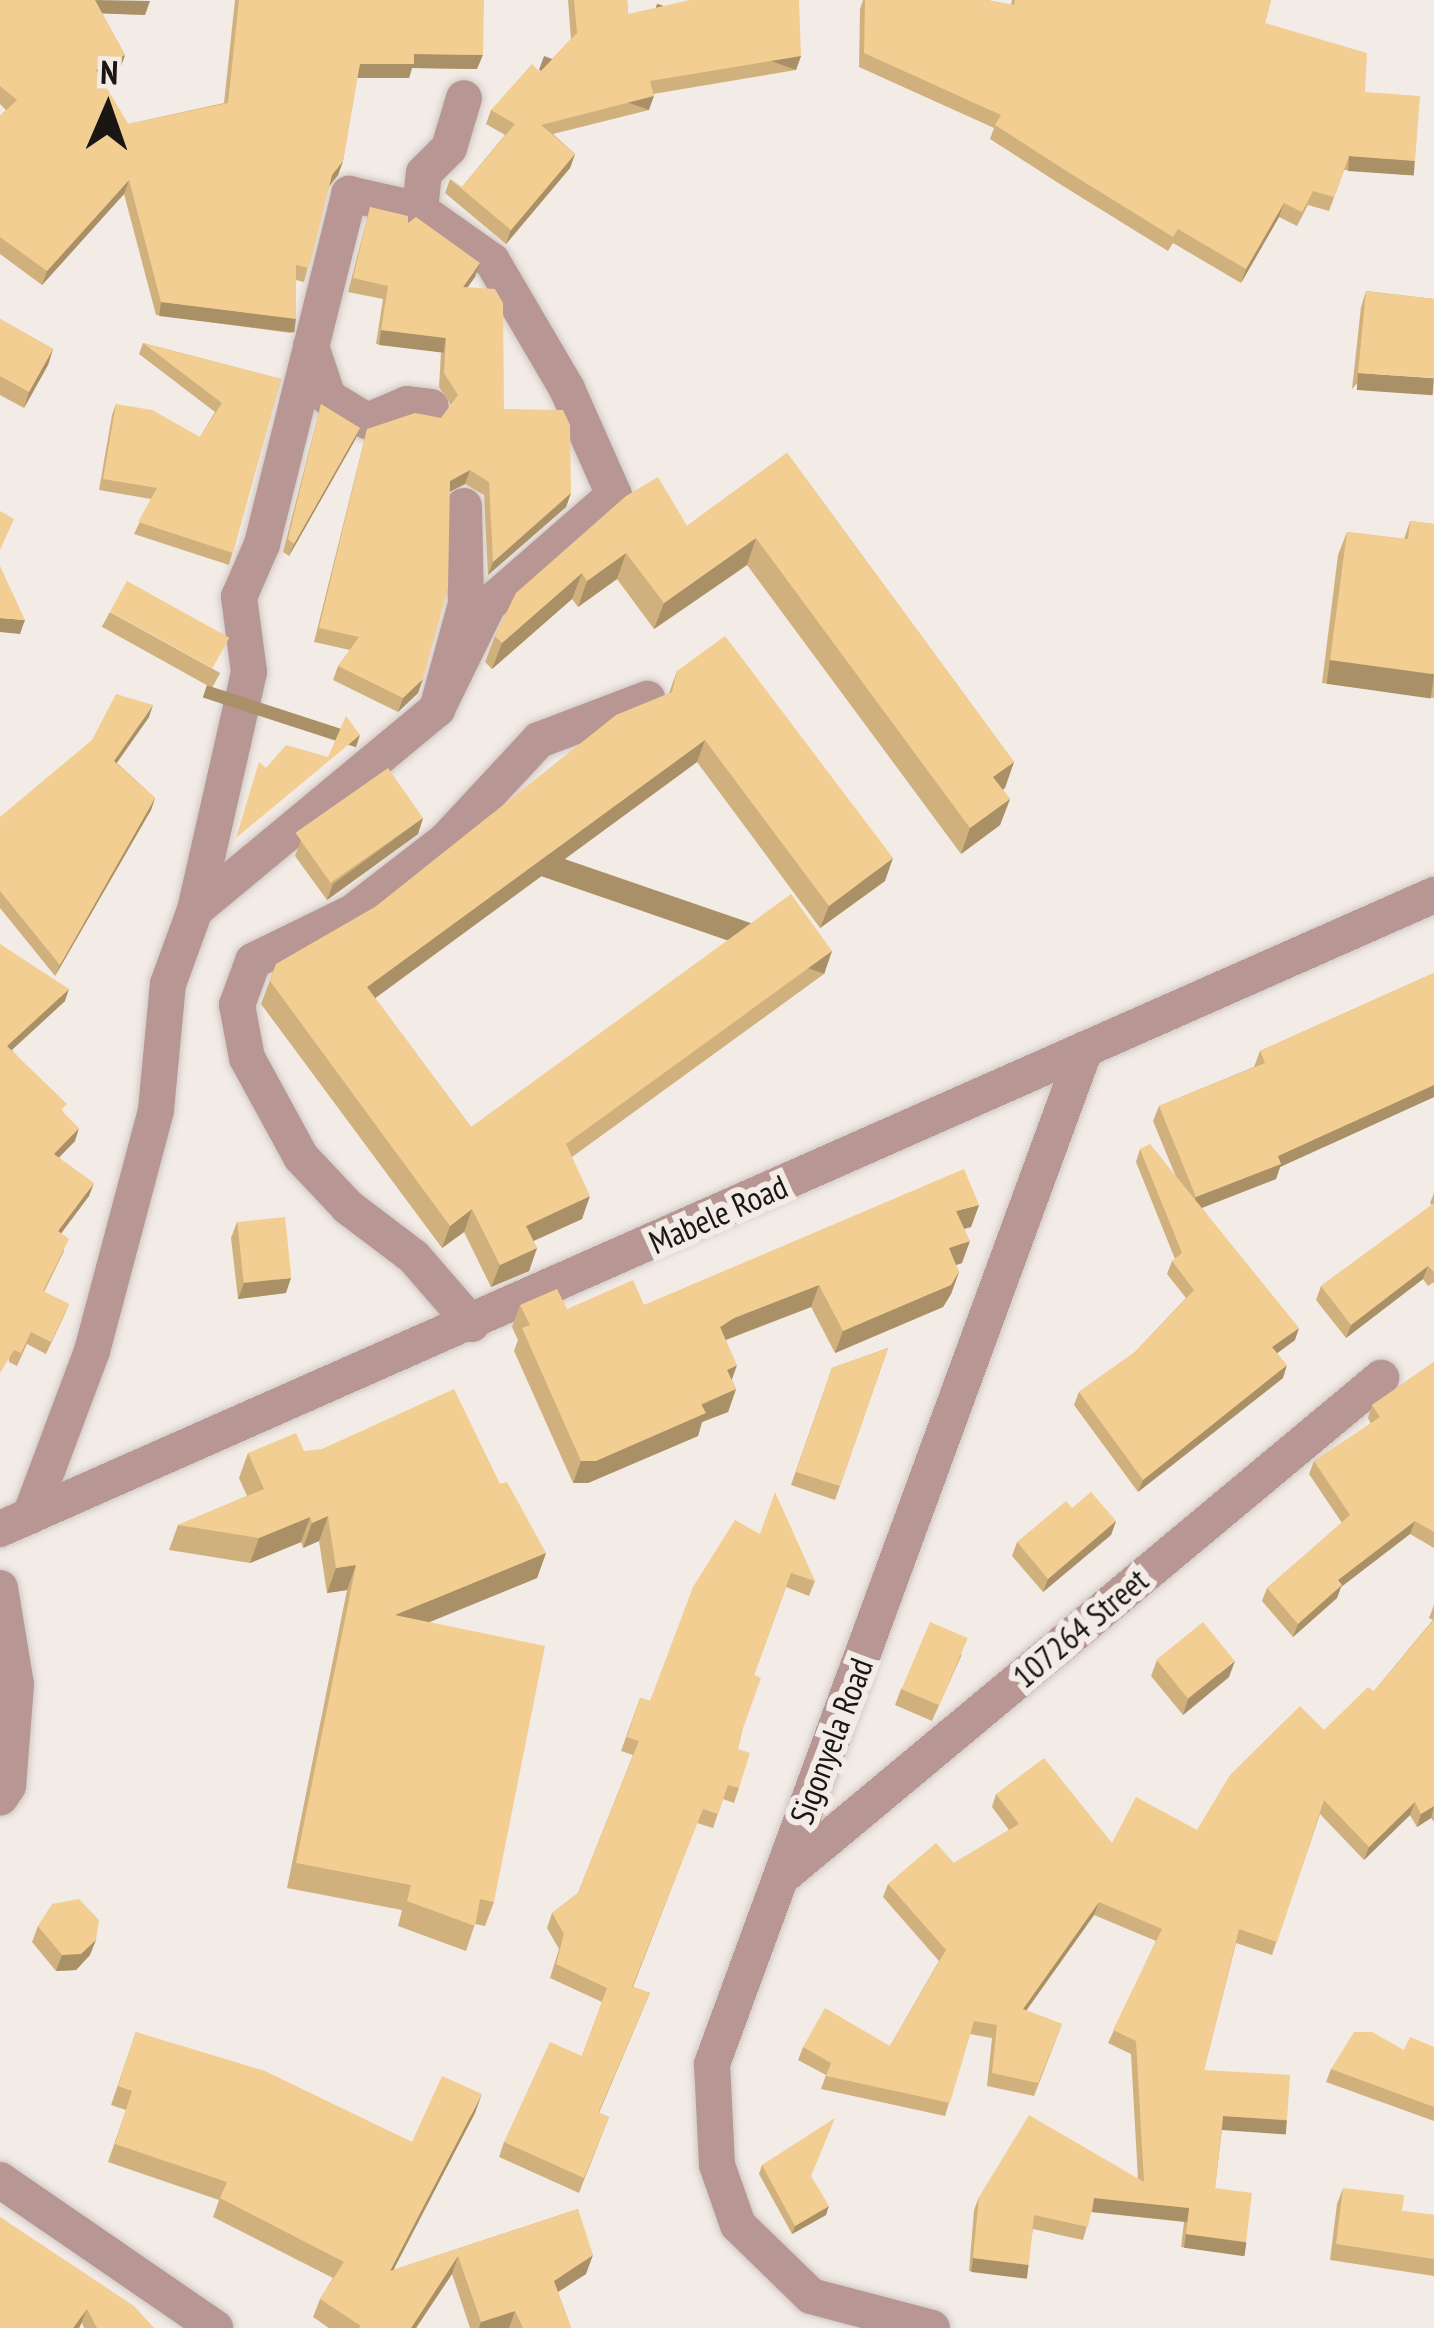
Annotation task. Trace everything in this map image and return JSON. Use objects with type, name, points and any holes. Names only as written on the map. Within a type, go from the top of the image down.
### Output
[{"type":"street","points":[[420,210],[424,173],[449,148],[464,98]]},
{"type":"street","points":[[15,1522],[92,1351],[156,1110],[168,984],[195,910],[249,672],[239,597],[262,544],[349,194],[420,210],[493,261],[567,389],[614,495],[488,604],[437,710],[195,910]]},
{"type":"street","points":[[311,346],[328,397],[367,421],[407,404],[431,407]]},
{"type":"street","points":[[437,710],[466,604],[464,506]]},
{"type":"street","points":[[472,1324],[414,1257],[348,1207],[301,1157],[247,1058],[237,1005],[253,962],[353,912],[445,841],[539,740],[647,699]]},
{"type":"street","name":"Mabele Road","points":[[15,1522],[1434,895]]},
{"type":"street","name":"Sigonyela Road","points":[[932,2328],[811,2296],[738,2225],[717,2165],[712,2064],[1085,1049]]},
{"type":"street","name":"107264 Street","points":[[779,1879],[1381,1378]]},
{"type":"street","points":[[0,1588],[16,1685],[8,1786],[0,1798]]},
{"type":"street","points":[[0,2180],[215,2328]]},
{"type":"building","points":[[0,0],[95,0],[125,55],[96,70],[128,124],[228,103],[239,0],[484,0],[483,55],[414,54],[414,64],[360,64],[343,161],[332,175],[309,268],[296,265],[296,319],[161,302],[129,180],[47,271],[0,237],[0,116],[17,100],[0,86]]},
{"type":"building","points":[[574,0],[627,0],[628,14],[690,0],[799,0],[801,56],[650,81],[654,96],[541,125],[575,154],[511,230],[450,179],[462,187],[515,124],[491,110],[532,64],[540,72],[577,33]]},
{"type":"building","points":[[865,0],[987,0],[1014,5],[1015,0],[1271,0],[1265,23],[1367,53],[1365,92],[1420,96],[1415,161],[1349,156],[1334,197],[1313,191],[1302,212],[1284,203],[1246,269],[1178,229],[1173,237],[1068,172],[995,125],[1001,115],[864,53]]},
{"type":"building","points":[[370,207],[408,216],[408,223],[416,217],[480,263],[463,287],[495,289],[503,303],[504,409],[563,410],[570,425],[571,493],[493,562],[489,482],[470,470],[450,481],[448,588],[423,679],[403,698],[338,666],[359,637],[319,628],[367,429],[415,413],[441,418],[458,395],[444,373],[446,338],[381,330],[388,286],[353,278]]},
{"type":"building","points":[[1366,291],[1434,299],[1434,378],[1358,373]]},
{"type":"building","points":[[0,319],[53,349],[29,392],[0,376]]},
{"type":"building","points":[[143,343],[281,379],[233,553],[138,522],[157,488],[103,479],[116,404],[152,410],[200,437],[222,403]]},
{"type":"building","points":[[321,404],[360,428],[294,544],[288,539]]},
{"type":"building","points":[[787,453],[1014,762],[993,777],[1010,799],[970,828],[756,538],[664,603],[626,553],[587,581],[582,573],[502,643],[495,636],[516,593],[626,496],[658,477],[687,526]]},
{"type":"building","points":[[0,511],[14,519],[0,550]]},
{"type":"building","points":[[1410,521],[1434,524],[1434,674],[1330,660],[1347,532],[1408,539]]},
{"type":"building","points":[[0,566],[25,620],[0,618]]},
{"type":"building","points":[[127,581],[229,638],[212,668],[110,612]]},
{"type":"building","points":[[725,636],[893,858],[829,906],[705,740],[367,987],[471,1127],[791,894],[832,951],[566,1144],[590,1196],[526,1226],[537,1248],[500,1265],[472,1209],[450,1226],[270,981],[276,964],[375,907],[616,715],[672,692],[677,671]]},
{"type":"building","points":[[116,694],[153,705],[114,761],[155,798],[60,965],[0,891],[0,817],[92,740]]},
{"type":"building","points":[[346,716],[360,735],[236,838],[259,762],[266,768],[286,745],[328,757]]},
{"type":"building","points":[[388,768],[423,818],[330,883],[295,833]]},
{"type":"building","points":[[0,944],[69,989],[7,1046],[67,1104],[61,1110],[79,1128],[54,1154],[94,1183],[58,1231],[69,1239],[43,1291],[69,1304],[51,1342],[31,1332],[21,1353],[14,1350],[0,1373]]},
{"type":"building","points":[[1434,973],[1434,1085],[1278,1156],[1281,1164],[1196,1197],[1159,1106],[1265,1063],[1260,1051]]},
{"type":"building","points":[[1150,1144],[1299,1328],[1272,1347],[1287,1365],[1143,1480],[1079,1392],[1135,1352],[1194,1290],[1172,1261],[1182,1253],[1140,1149]]},
{"type":"building","points":[[964,1169],[979,1205],[956,1211],[970,1241],[949,1248],[959,1272],[951,1285],[843,1331],[819,1285],[734,1318],[720,1327],[737,1365],[727,1370],[736,1389],[701,1404],[706,1413],[596,1461],[581,1461],[522,1328],[530,1325],[520,1305],[557,1289],[567,1309],[633,1280],[644,1305]]},
{"type":"building","points":[[1434,1203],[1434,1272],[1428,1266],[1351,1325],[1321,1286]]},
{"type":"building","points":[[285,1217],[291,1278],[244,1283],[237,1222]]},
{"type":"building","points":[[888,1348],[840,1486],[796,1472],[832,1368]]},
{"type":"building","points":[[1434,1362],[1434,1532],[1415,1521],[1338,1580],[1342,1585],[1298,1624],[1267,1588],[1350,1515],[1314,1461],[1380,1417],[1372,1405]]},
{"type":"building","points":[[454,1389],[500,1484],[507,1482],[546,1553],[395,1615],[545,1646],[494,1902],[480,1899],[475,1926],[407,1901],[411,1885],[296,1863],[356,1565],[336,1568],[328,1516],[312,1523],[310,1517],[259,1538],[178,1525],[264,1489],[248,1453],[296,1433],[304,1451],[322,1449]]},
{"type":"building","points":[[775,1492],[815,1581],[791,1573],[754,1675],[761,1678],[738,1749],[750,1753],[739,1788],[728,1785],[718,1814],[703,1809],[632,1987],[650,1993],[598,2113],[609,2117],[584,2178],[504,2142],[550,2042],[582,2056],[607,1988],[556,1964],[564,1934],[552,1913],[578,1893],[639,1741],[627,1737],[640,1698],[650,1701],[693,1587],[735,1520],[760,1534]]},
{"type":"building","points":[[1091,1492],[1116,1521],[1048,1579],[1017,1542],[1066,1501],[1072,1508]]},
{"type":"building","points":[[1434,1620],[1434,1806],[1421,1814],[1415,1802],[1369,1847],[1324,1800],[1277,1942],[1239,1929],[1204,2070],[1290,2075],[1287,2120],[1223,2116],[1215,2188],[1252,2193],[1246,2242],[1186,2234],[1189,2208],[1094,2198],[1088,2227],[1034,2215],[1029,2265],[973,2258],[979,2197],[1029,2115],[1144,2182],[1136,2041],[1113,2030],[1162,1929],[1099,1902],[1023,2009],[1062,2024],[1038,2083],[992,2073],[997,2025],[974,2021],[950,2103],[826,2076],[831,2063],[803,2047],[825,2008],[890,2046],[946,1950],[888,1884],[936,1843],[954,1863],[1019,1824],[996,1794],[1044,1758],[1112,1843],[1136,1797],[1197,1830],[1230,1775],[1300,1706],[1324,1730],[1368,1687],[1374,1691]]},
{"type":"building","points":[[930,1622],[968,1638],[939,1705],[901,1689]]},
{"type":"building","points":[[1203,1622],[1234,1661],[1188,1699],[1156,1660]]},
{"type":"building","points":[[79,1899],[99,1920],[96,1940],[81,1954],[62,1955],[38,1926],[52,1904]]},
{"type":"building","points":[[136,2032],[265,2071],[412,2142],[442,2076],[482,2094],[390,2271],[578,2209],[593,2255],[554,2281],[571,2328],[523,2328],[515,2311],[481,2322],[458,2256],[411,2328],[359,2328],[320,2299],[344,2262],[220,2198],[227,2182],[115,2144],[132,2091],[118,2086]]},
{"type":"building","points":[[1354,2032],[1372,2032],[1404,2050],[1410,2037],[1434,2047],[1434,2107],[1331,2069]]},
{"type":"building","points":[[835,2118],[811,2176],[829,2206],[795,2226],[762,2165]]},
{"type":"building","points":[[1343,2188],[1404,2195],[1402,2211],[1434,2215],[1434,2259],[1336,2244]]},
{"type":"building","points":[[0,2217],[134,2306],[154,2328],[97,2328],[87,2309],[73,2328],[0,2328]]}]
